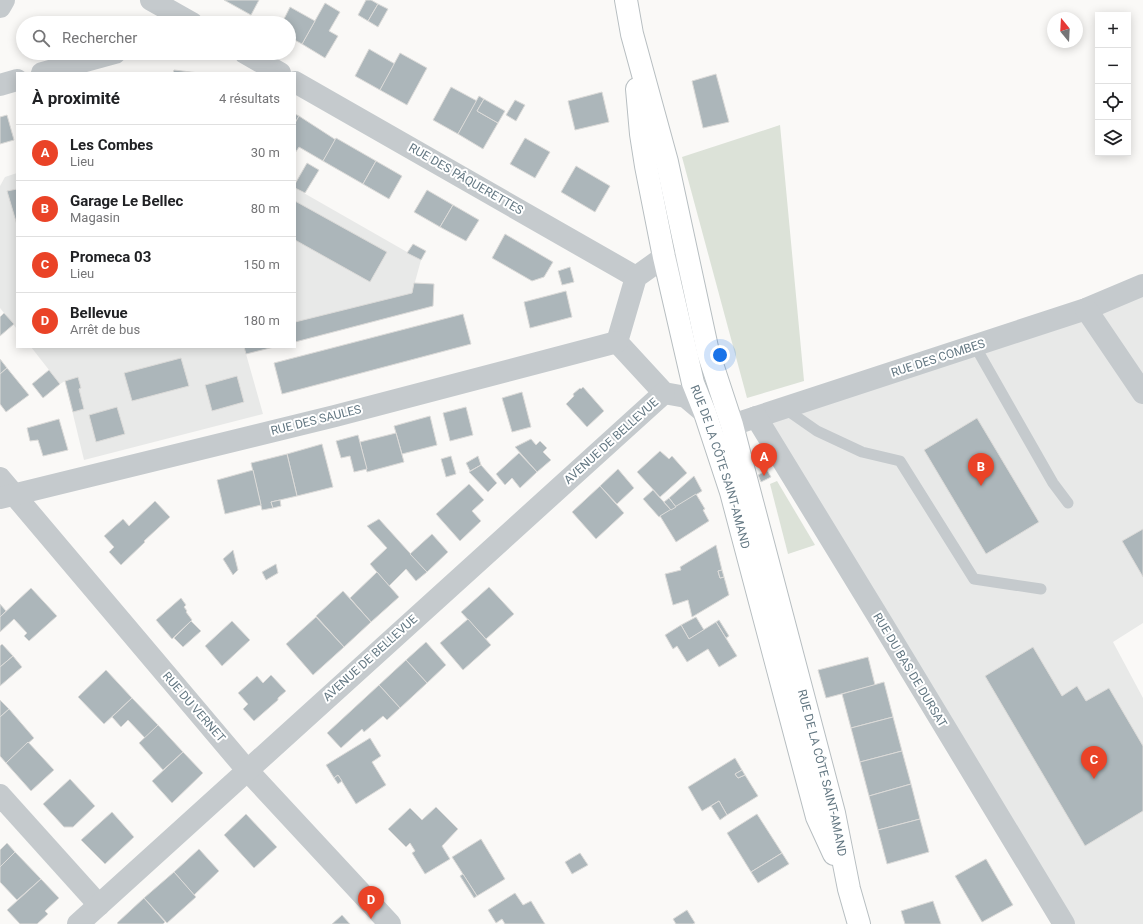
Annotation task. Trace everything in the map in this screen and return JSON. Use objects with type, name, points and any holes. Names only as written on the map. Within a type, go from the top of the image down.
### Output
[{"type":"main road","points":[[626,0],[632,34]]},
{"type":"main road","name":"RUE DE LA CÔTE SAINT-AMAND","points":[[632,34],[641,134],[689,390],[705,413],[731,492],[817,817],[849,889]]},
{"type":"main road","name":"RUE DE LA CÔTE SAINT-AMAND","points":[[632,34],[667,162],[708,352],[732,425],[834,813],[849,889],[859,924]]},
{"type":"street","points":[[0,7],[4,0]]},
{"type":"street","points":[[152,0],[180,16]]},
{"type":"street","points":[[46,72],[89,60]]},
{"type":"street","points":[[257,60],[278,72]]},
{"type":"street","points":[[0,85],[16,80]]},
{"type":"street","name":"RUE DES PÂQUERETTES","points":[[296,83],[636,277]]},
{"type":"street","points":[[664,257],[676,266],[684,301],[708,352],[689,390],[664,393],[617,342],[636,277],[664,257]]},
{"type":"street","name":"RUE DES COMBES","points":[[732,425],[1086,309],[1143,285]]},
{"type":"street","points":[[1086,309],[1143,393]]},
{"type":"street","name":"RUE DES SAULES","points":[[7,497],[335,416],[617,342]]},
{"type":"street","name":"AVENUE DE BELLEVUE","points":[[78,924],[664,393]]},
{"type":"street","points":[[705,413],[732,425]]},
{"type":"street","name":"RUE DU BAS DE DURSAT","points":[[756,417],[1064,924]]},
{"type":"street","name":"RUE DU VERNET","points":[[0,478],[7,497],[247,770],[390,924]]},
{"type":"street","points":[[0,795],[99,905]]},
{"type":"lane","points":[[976,346],[1053,483],[1068,503]]},
{"type":"lane","points":[[784,408],[817,431],[862,452],[900,461],[974,579],[1041,589]]},
{"type":"shaded area","points":[[780,125],[804,381],[747,398],[682,157]]},
{"type":"shaded area","points":[[16,173],[16,328],[0,308],[0,186],[5,177]]},
{"type":"shaded area","points":[[296,189],[421,260],[412,293],[296,322]]},
{"type":"shaded area","points":[[1143,285],[1143,623],[1113,642],[1143,698],[1143,924],[1064,924],[756,417]]},
{"type":"shaded area","points":[[32,348],[244,348],[263,414],[84,460],[65,381],[60,384]]},
{"type":"shaded area","points":[[777,481],[815,545],[788,554],[770,484]]},
{"type":"building","points":[[224,0],[259,0],[251,15]]},
{"type":"building","points":[[366,0],[371,0],[378,4],[368,21],[358,15]]},
{"type":"building","points":[[325,3],[340,12],[329,31],[338,36],[325,58],[302,44]]},
{"type":"building","points":[[378,4],[388,9],[378,27],[368,21]]},
{"type":"building","points":[[290,7],[315,21],[302,44],[296,41],[296,16],[286,16]]},
{"type":"building","points":[[369,49],[395,64],[380,90],[355,76]]},
{"type":"building","points":[[400,53],[427,68],[407,105],[380,90]]},
{"type":"building","points":[[174,70],[191,72],[173,72]]},
{"type":"building","points":[[716,74],[729,122],[703,128],[692,81]]},
{"type":"building","points":[[451,87],[477,101],[458,134],[433,120]]},
{"type":"building","points":[[602,92],[609,122],[575,130],[568,101]]},
{"type":"building","points":[[479,96],[484,99],[477,111],[498,123],[483,149],[458,134]]},
{"type":"building","points":[[484,99],[505,111],[498,123],[477,111]]},
{"type":"building","points":[[515,100],[525,105],[516,121],[506,115]]},
{"type":"building","points":[[296,114],[299,116],[296,121]]},
{"type":"building","points":[[7,115],[14,140],[0,144],[0,117]]},
{"type":"building","points":[[299,116],[336,140],[323,161],[299,147],[296,152],[296,121]]},
{"type":"building","points":[[336,138],[376,161],[363,184],[323,161]]},
{"type":"building","points":[[525,138],[550,152],[535,178],[510,164]]},
{"type":"building","points":[[376,161],[402,176],[389,199],[363,184]]},
{"type":"building","points":[[307,163],[319,170],[305,193],[296,188],[296,182]]},
{"type":"building","points":[[576,166],[610,186],[595,212],[561,192]]},
{"type":"building","points":[[16,189],[16,222],[7,191]]},
{"type":"building","points":[[427,190],[453,205],[440,227],[414,212]]},
{"type":"building","points":[[296,202],[387,252],[370,282],[296,241]]},
{"type":"building","points":[[453,205],[479,220],[466,241],[440,227]]},
{"type":"building","points":[[505,234],[553,262],[544,277],[532,281],[492,258]]},
{"type":"building","points":[[413,244],[426,251],[421,260],[407,253]]},
{"type":"building","points":[[570,267],[574,282],[562,285],[558,271]]},
{"type":"building","points":[[414,283],[434,284],[433,306],[296,342],[296,322],[412,293]]},
{"type":"building","points":[[566,291],[572,317],[530,328],[524,302]]},
{"type":"building","points":[[4,313],[14,324],[0,336],[0,317]]},
{"type":"building","points":[[463,314],[471,344],[282,394],[274,363]]},
{"type":"building","points":[[244,348],[270,348],[246,354]]},
{"type":"building","points":[[181,358],[189,386],[132,401],[124,373]]},
{"type":"building","points":[[0,359],[7,368],[0,374]]},
{"type":"building","points":[[7,368],[29,395],[6,412],[0,404],[0,374]]},
{"type":"building","points":[[49,370],[60,384],[43,398],[32,384]]},
{"type":"building","points":[[237,376],[244,402],[212,411],[205,385]]},
{"type":"building","points":[[78,377],[81,388],[79,389],[84,409],[73,412],[65,381]]},
{"type":"building","points":[[583,387],[604,411],[587,427],[566,404],[574,396],[573,394]]},
{"type":"building","points":[[522,392],[531,427],[512,432],[502,398]]},
{"type":"building","points":[[117,407],[125,434],[96,442],[89,415]]},
{"type":"building","points":[[466,407],[473,435],[450,441],[443,413]]},
{"type":"building","points":[[430,416],[437,445],[402,454],[394,426]]},
{"type":"building","points":[[977,418],[1039,522],[986,554],[924,450]]},
{"type":"building","points":[[59,419],[68,450],[43,456],[38,440],[30,441],[27,428]]},
{"type":"building","points":[[396,433],[404,462],[367,472],[360,442]]},
{"type":"building","points":[[358,435],[367,469],[354,472],[350,456],[341,458],[336,441]]},
{"type":"building","points":[[531,439],[536,445],[540,441],[547,448],[543,452],[551,460],[537,472],[515,447]]},
{"type":"building","points":[[322,444],[333,487],[297,496],[287,454]]},
{"type":"building","points":[[660,451],[669,459],[672,456],[687,473],[660,497],[637,472]]},
{"type":"building","points":[[519,453],[537,472],[520,488],[512,478],[505,485],[496,474]]},
{"type":"building","points":[[287,454],[297,496],[271,502],[273,508],[262,510],[251,463]]},
{"type":"building","points":[[451,456],[456,474],[446,477],[441,459]]},
{"type":"building","points":[[478,456],[481,465],[470,471],[466,463]]},
{"type":"building","points":[[481,465],[497,483],[488,492],[469,472]]},
{"type":"building","points":[[618,469],[634,488],[617,504],[600,486]]},
{"type":"building","points":[[253,470],[261,505],[225,514],[217,480]]},
{"type":"building","points":[[767,470],[771,477],[761,482],[758,475]]},
{"type":"building","points":[[694,476],[702,491],[676,507],[669,498]]},
{"type":"building","points":[[469,484],[484,500],[472,511],[481,521],[460,541],[436,514]]},
{"type":"building","points":[[600,486],[624,513],[596,539],[572,512]]},
{"type":"building","points":[[653,490],[671,510],[659,517],[643,499]]},
{"type":"building","points":[[696,494],[705,509],[703,510],[709,521],[676,542],[660,516]]},
{"type":"building","points":[[669,498],[676,507],[671,510],[664,502]]},
{"type":"building","points":[[280,500],[281,506],[273,508],[271,502]]},
{"type":"building","points":[[155,501],[170,517],[121,565],[109,552],[114,547],[104,536],[123,519],[129,526]]},
{"type":"building","points":[[379,519],[427,572],[416,581],[406,569],[389,586],[370,564],[387,548],[367,526]]},
{"type":"building","points":[[1143,529],[1143,577],[1122,541]]},
{"type":"building","points":[[432,534],[448,552],[427,572],[410,554]]},
{"type":"building","points":[[716,545],[722,570],[718,571],[720,578],[724,577],[729,595],[692,617],[688,600],[673,605],[665,574],[681,570],[680,567]]},
{"type":"building","points":[[233,550],[238,570],[233,575],[223,559]]},
{"type":"building","points":[[276,564],[278,573],[266,580],[262,572]]},
{"type":"building","points":[[722,570],[724,577],[720,578],[718,571]]},
{"type":"building","points":[[377,572],[399,597],[371,622],[350,598]]},
{"type":"building","points":[[489,587],[514,614],[486,639],[461,612]]},
{"type":"building","points":[[31,588],[57,616],[29,641],[24,636],[27,633],[14,619],[0,632],[0,617]]},
{"type":"building","points":[[343,591],[371,622],[344,647],[316,616]]},
{"type":"building","points":[[181,598],[186,605],[184,607],[187,611],[186,612],[192,620],[172,639],[156,620]]},
{"type":"building","points":[[0,604],[6,611],[0,617]]},
{"type":"building","points":[[316,617],[344,647],[313,675],[286,644]]},
{"type":"building","points":[[696,617],[704,630],[689,639],[681,625]]},
{"type":"building","points":[[468,619],[491,645],[463,670],[440,643]]},
{"type":"building","points":[[719,620],[729,636],[726,638],[716,622]]},
{"type":"building","points":[[191,621],[201,631],[183,647],[174,638]]},
{"type":"building","points":[[232,621],[250,640],[222,666],[205,646]]},
{"type":"building","points":[[716,622],[737,656],[719,667],[708,649],[687,662],[677,646],[673,649],[665,635],[681,625],[689,639]]},
{"type":"building","points":[[426,642],[446,665],[427,683],[406,660]]},
{"type":"building","points":[[2,644],[13,656],[0,667],[0,646]]},
{"type":"building","points":[[1033,647],[1062,696],[1077,686],[1086,701],[1109,688],[1143,746],[1143,811],[1085,846],[985,676]]},
{"type":"building","points":[[13,656],[22,667],[0,686],[0,667]]},
{"type":"building","points":[[868,657],[875,685],[826,698],[818,670]]},
{"type":"building","points":[[406,660],[427,683],[400,708],[379,685]]},
{"type":"building","points":[[106,670],[132,698],[104,724],[78,697]]},
{"type":"building","points":[[271,675],[286,691],[254,721],[243,709],[248,704],[238,693],[257,676],[263,683]]},
{"type":"building","points":[[884,682],[893,717],[851,728],[842,694]]},
{"type":"building","points":[[379,685],[400,708],[387,720],[383,716],[364,732],[362,729],[341,748],[327,733]]},
{"type":"building","points":[[132,698],[158,725],[145,738],[128,720],[121,727],[112,717]]},
{"type":"building","points":[[0,700],[9,709],[0,717]]},
{"type":"building","points":[[9,709],[34,738],[6,763],[0,756],[0,717]]},
{"type":"building","points":[[893,717],[902,751],[860,762],[851,728]]},
{"type":"building","points":[[158,725],[183,752],[163,770],[139,743]]},
{"type":"building","points":[[370,738],[381,756],[372,762],[386,785],[356,804],[338,775],[334,778],[326,765]]},
{"type":"building","points":[[28,742],[54,770],[31,791],[6,763]]},
{"type":"building","points":[[902,751],[911,784],[869,796],[860,762]]},
{"type":"building","points":[[183,752],[203,773],[172,803],[152,781]]},
{"type":"building","points":[[735,758],[742,770],[735,774],[738,778],[745,775],[758,796],[727,815],[719,801],[702,811],[688,787]]},
{"type":"building","points":[[742,770],[745,775],[738,778],[735,774]]},
{"type":"building","points":[[338,775],[342,781],[338,784],[334,778]]},
{"type":"building","points":[[70,779],[95,806],[73,827],[64,827],[43,804]]},
{"type":"building","points":[[911,784],[920,819],[878,830],[869,796]]},
{"type":"building","points":[[719,801],[727,815],[720,820],[711,806]]},
{"type":"building","points":[[436,807],[458,829],[442,846],[450,859],[425,874],[412,853],[415,851],[410,843],[406,847],[388,829],[410,808],[422,820]]},
{"type":"building","points":[[112,812],[134,837],[105,864],[81,840]]},
{"type":"building","points":[[246,814],[277,847],[254,868],[224,835]]},
{"type":"building","points":[[757,814],[782,853],[751,872],[727,833]]},
{"type":"building","points":[[920,819],[929,852],[887,864],[878,830]]},
{"type":"building","points":[[481,839],[505,879],[477,896],[452,857]]},
{"type":"building","points":[[7,843],[15,852],[0,867],[0,850]]},
{"type":"building","points":[[199,849],[219,871],[194,895],[174,872]]},
{"type":"building","points":[[15,852],[41,879],[17,900],[0,882],[0,867]]},
{"type":"building","points":[[580,853],[588,865],[572,874],[565,862]]},
{"type":"building","points":[[782,853],[789,864],[758,883],[751,872]]},
{"type":"building","points":[[986,859],[1013,905],[982,922],[955,876]]},
{"type":"building","points":[[174,872],[196,897],[167,923],[144,898]]},
{"type":"building","points":[[463,874],[477,896],[474,898],[460,876]]},
{"type":"building","points":[[41,879],[59,898],[45,911],[48,914],[37,924],[20,924],[7,910]]},
{"type":"building","points":[[515,893],[523,905],[531,901],[545,924],[505,924],[502,919],[496,923],[488,910]]},
{"type":"building","points":[[144,898],[165,922],[163,924],[117,923]]},
{"type":"building","points":[[933,901],[941,924],[905,924],[901,911]]},
{"type":"building","points":[[687,910],[695,923],[676,924],[673,919]]},
{"type":"building","points":[[342,915],[350,924],[332,924]]},
{"type":"place","name":"Les Combes","points":[[764,476]]},
{"type":"place","name":"Garage Le Bellec","points":[[981,486]]},
{"type":"place","name":"Promeca 03","points":[[1094,779]]},
{"type":"place","name":"Bellevue","points":[[371,919]]}]
